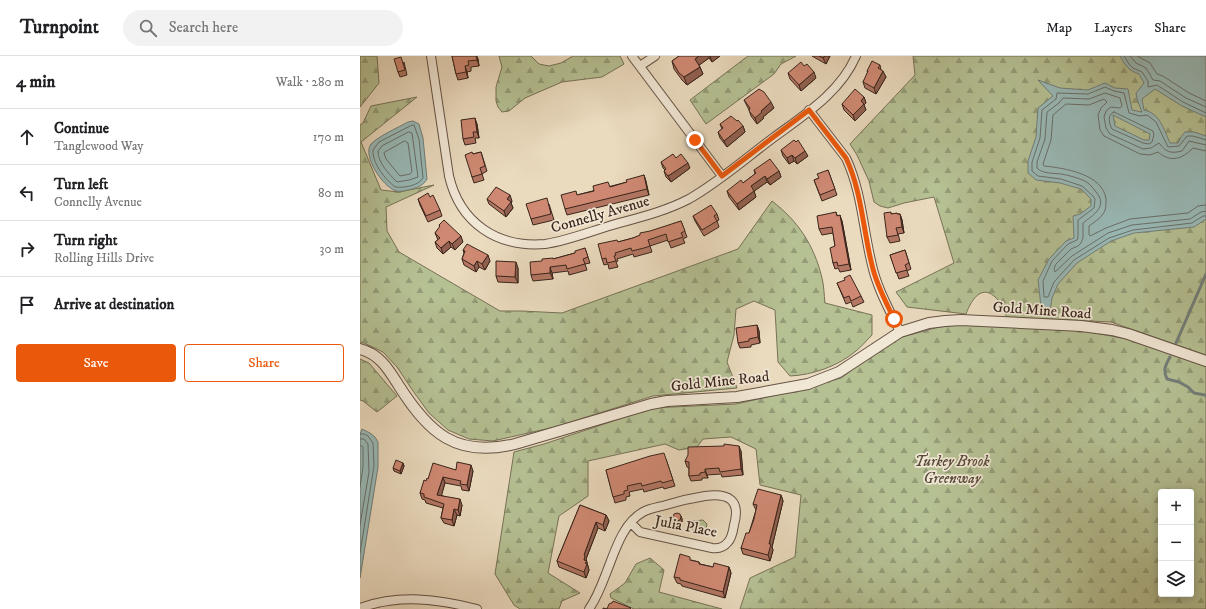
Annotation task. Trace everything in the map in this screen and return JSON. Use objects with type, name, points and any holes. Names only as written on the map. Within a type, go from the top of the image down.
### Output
[{"type":"street","name":"Connelly Avenue","points":[[431,56],[449,176],[454,195],[464,211],[472,220],[486,231],[499,239],[520,244],[546,243],[574,236],[663,211],[692,197],[722,176],[833,91],[845,76],[856,56]]},
{"type":"street","points":[[632,56],[722,176]]},
{"type":"street","points":[[640,66],[655,56]]},
{"type":"street","points":[[809,110],[846,158],[850,167],[856,185],[874,274],[900,332]]},
{"type":"street","name":"Gold Mine Road","points":[[360,349],[372,354],[384,363],[409,401],[424,420],[438,433],[464,446],[481,448],[492,448],[515,444],[557,433],[651,404],[667,401],[737,397],[808,384],[839,372],[900,332],[929,323],[953,320],[1081,326],[1128,334],[1206,361]]},
{"type":"street","name":"Julia Place","points":[[589,609],[597,596],[620,538],[631,523],[639,515],[645,511],[677,501],[718,495],[732,500],[737,509],[737,516],[730,539],[725,545],[719,548],[712,548],[640,532],[631,523]]},
{"type":"street","points":[[360,608],[385,602],[417,598],[477,609]]},
{"type":"green space","points":[[360,56],[377,56],[379,83],[360,107]]},
{"type":"green space","points":[[499,56],[531,56],[539,64],[549,66],[561,63],[573,56],[620,56],[624,64],[602,77],[562,82],[525,98],[509,111],[502,112],[496,101],[496,87],[502,67]]},
{"type":"green space","points":[[748,56],[796,56],[781,64],[774,74],[706,124],[690,100]]},
{"type":"green space","points":[[913,56],[1206,56],[1206,355],[1111,322],[1007,317],[998,300],[989,293],[984,292],[976,296],[966,314],[907,307],[896,292],[954,263],[934,197],[888,208],[880,206],[874,202],[869,181],[857,155],[850,144],[915,75]]},
{"type":"green space","points":[[417,97],[361,142],[381,190],[399,192],[434,185],[386,207],[387,231],[399,252],[500,311],[562,313],[738,249],[772,201],[790,217],[810,244],[819,266],[824,287],[825,303],[872,315],[872,335],[856,351],[825,369],[807,374],[790,376],[778,362],[775,310],[754,301],[736,309],[734,335],[727,362],[737,388],[653,396],[555,427],[493,441],[469,439],[448,430],[429,413],[397,367],[383,352],[360,342],[360,125],[363,123],[371,106]]},
{"type":"green space","name":"Turkey Brook Greenway","points":[[959,325],[1078,330],[1127,339],[1206,366],[1206,609],[740,609],[750,578],[795,557],[801,495],[760,485],[756,449],[731,437],[703,439],[697,447],[679,450],[665,444],[588,461],[588,496],[559,516],[548,573],[580,593],[562,601],[559,609],[520,609],[514,605],[495,574],[514,452],[544,444],[652,408],[736,404],[803,389],[841,378],[886,345],[902,337],[939,327]]},
{"type":"green space","points":[[360,359],[369,363],[397,396],[377,412],[360,400]]},
{"type":"green space","points":[[703,520],[707,524],[706,529],[702,532],[695,532],[692,529],[691,523],[693,521]]},
{"type":"green space","points":[[650,558],[664,570],[659,592],[722,609],[634,609],[611,598],[610,594],[625,583],[636,564]]},
{"type":"water","points":[[1120,56],[1206,56],[1206,117],[1182,106],[1155,89],[1142,99],[1144,110],[1158,118],[1170,143],[1178,143],[1185,132],[1194,132],[1206,136],[1206,219],[1194,227],[1134,233],[1111,241],[1077,263],[1058,284],[1052,298],[1049,317],[1042,315],[1038,280],[1049,259],[1066,241],[1074,238],[1073,216],[1080,214],[1091,206],[1091,199],[1081,189],[1060,183],[1036,180],[1028,173],[1028,161],[1036,137],[1038,108],[1053,96],[1038,80],[1060,88],[1088,90],[1105,83],[1115,88],[1128,89],[1132,110],[1142,112],[1136,93],[1144,83],[1139,74],[1130,69]],"holes":[[[1113,115],[1150,134],[1149,140],[1144,140],[1115,126]]]},
{"type":"water","points":[[413,121],[419,124],[423,138],[427,179],[422,185],[416,188],[396,191],[384,183],[375,170],[369,156],[369,149],[371,144],[378,138],[408,122]]},
{"type":"water","points":[[362,429],[375,437],[378,442],[378,467],[360,578],[360,434]]},
{"type":"building","points":[[452,56],[476,56],[477,60],[468,61],[469,65],[465,66],[466,72],[456,74]]},
{"type":"building","points":[[679,56],[699,56],[695,59],[700,67],[684,77],[679,73],[672,61]]},
{"type":"building","points":[[401,57],[405,70],[398,72],[394,59]]},
{"type":"building","points":[[872,61],[880,65],[878,68],[883,71],[874,88],[863,82]]},
{"type":"building","points":[[801,62],[804,66],[807,64],[814,72],[799,85],[788,73]]},
{"type":"building","points":[[759,89],[764,92],[771,102],[755,118],[749,111],[750,108],[744,100]]},
{"type":"building","points":[[855,89],[864,97],[861,101],[864,104],[853,115],[842,104]]},
{"type":"building","points":[[731,116],[737,121],[738,120],[743,126],[724,141],[718,132],[723,128],[720,124]]},
{"type":"building","points":[[475,118],[477,132],[473,132],[474,137],[463,139],[461,120]]},
{"type":"building","points":[[794,140],[796,142],[798,140],[805,151],[795,158],[792,155],[787,158],[781,150]]},
{"type":"building","points":[[472,152],[473,154],[481,152],[485,166],[480,168],[482,174],[472,177],[465,155]]},
{"type":"building","points":[[673,154],[676,158],[681,154],[688,163],[668,176],[664,171],[666,169],[661,162]]},
{"type":"building","points":[[770,159],[779,171],[767,179],[765,176],[751,186],[754,191],[737,204],[727,191],[741,180],[743,183],[756,173],[754,170]]},
{"type":"building","points":[[828,170],[835,189],[820,195],[814,180],[819,178],[817,174]]},
{"type":"building","points":[[644,175],[647,189],[565,209],[561,195],[576,191],[577,195],[594,191],[593,186],[608,182],[610,187],[627,182],[626,180]]},
{"type":"building","points":[[496,187],[510,195],[507,199],[511,202],[504,211],[487,199]]},
{"type":"building","points":[[428,193],[430,197],[433,195],[440,210],[426,216],[418,199]]},
{"type":"building","points":[[547,198],[551,214],[531,219],[526,204]]},
{"type":"building","points":[[711,205],[717,214],[714,216],[717,221],[702,230],[693,216]]},
{"type":"building","points":[[836,212],[837,216],[840,215],[849,264],[838,266],[837,262],[833,263],[830,248],[835,246],[832,227],[819,229],[817,216]]},
{"type":"building","points":[[891,212],[891,214],[900,214],[902,227],[896,228],[898,235],[887,237],[884,213]]},
{"type":"building","points":[[444,220],[461,236],[452,244],[449,241],[441,248],[435,242],[440,238],[435,233],[440,226],[439,225]]},
{"type":"building","points":[[681,221],[685,231],[681,233],[683,237],[668,242],[666,234],[648,240],[650,246],[632,251],[631,248],[615,253],[616,255],[614,256],[616,261],[607,263],[606,258],[602,259],[598,244],[617,240],[618,242],[633,238],[640,235],[640,233]]},
{"type":"building","points":[[467,244],[488,255],[482,264],[477,261],[474,266],[462,259],[465,251],[463,250]]},
{"type":"building","points":[[585,248],[588,257],[583,259],[585,264],[567,269],[566,265],[550,267],[550,273],[531,275],[530,262],[542,261],[542,259],[553,259],[575,253],[575,251]]},
{"type":"building","points":[[905,250],[909,263],[905,265],[907,270],[896,273],[890,255]]},
{"type":"building","points":[[496,261],[516,262],[515,277],[496,276]]},
{"type":"building","points":[[850,275],[861,296],[851,301],[849,296],[844,298],[837,283],[845,280],[844,278]]},
{"type":"building","points":[[757,325],[758,337],[749,339],[749,341],[738,343],[736,328]]},
{"type":"building","points":[[724,444],[739,446],[741,469],[720,472],[719,468],[705,469],[705,472],[700,473],[700,475],[689,476],[689,462],[685,461],[688,455],[688,447],[724,446]]},
{"type":"building","points":[[664,453],[673,480],[662,483],[661,481],[642,486],[641,483],[627,486],[628,490],[624,491],[624,494],[613,497],[606,470]]},
{"type":"building","points":[[396,460],[403,463],[400,471],[393,468]]},
{"type":"building","points":[[457,462],[471,465],[467,485],[460,484],[461,481],[443,477],[437,495],[460,499],[458,510],[454,509],[452,520],[441,518],[444,504],[424,497],[424,494],[420,493],[424,480],[426,481],[427,478],[428,479],[433,463],[456,470]]},
{"type":"building","points":[[758,489],[781,495],[769,544],[771,544],[768,555],[741,548],[746,533],[749,533],[754,519],[757,505],[753,504]]},
{"type":"building","points":[[580,505],[606,515],[603,525],[596,522],[584,555],[584,560],[587,561],[585,563],[587,564],[584,572],[557,561]]},
{"type":"building","points":[[675,513],[679,513],[681,517],[679,521],[675,521],[673,519],[673,515]]},
{"type":"building","points":[[680,554],[690,557],[690,560],[699,562],[699,564],[713,567],[714,563],[729,567],[723,592],[674,577]]},
{"type":"building","points":[[613,601],[631,608],[630,609],[607,609],[609,604]]},
{"type":"waterway","points":[[1176,343],[1206,274]]},
{"type":"waterway","points":[[1170,357],[1165,368],[1167,379],[1179,382],[1188,387],[1194,393],[1206,396]]},
{"type":"route","points":[[695,140],[722,176],[809,110],[846,158],[854,176],[874,274],[894,319]]}]
